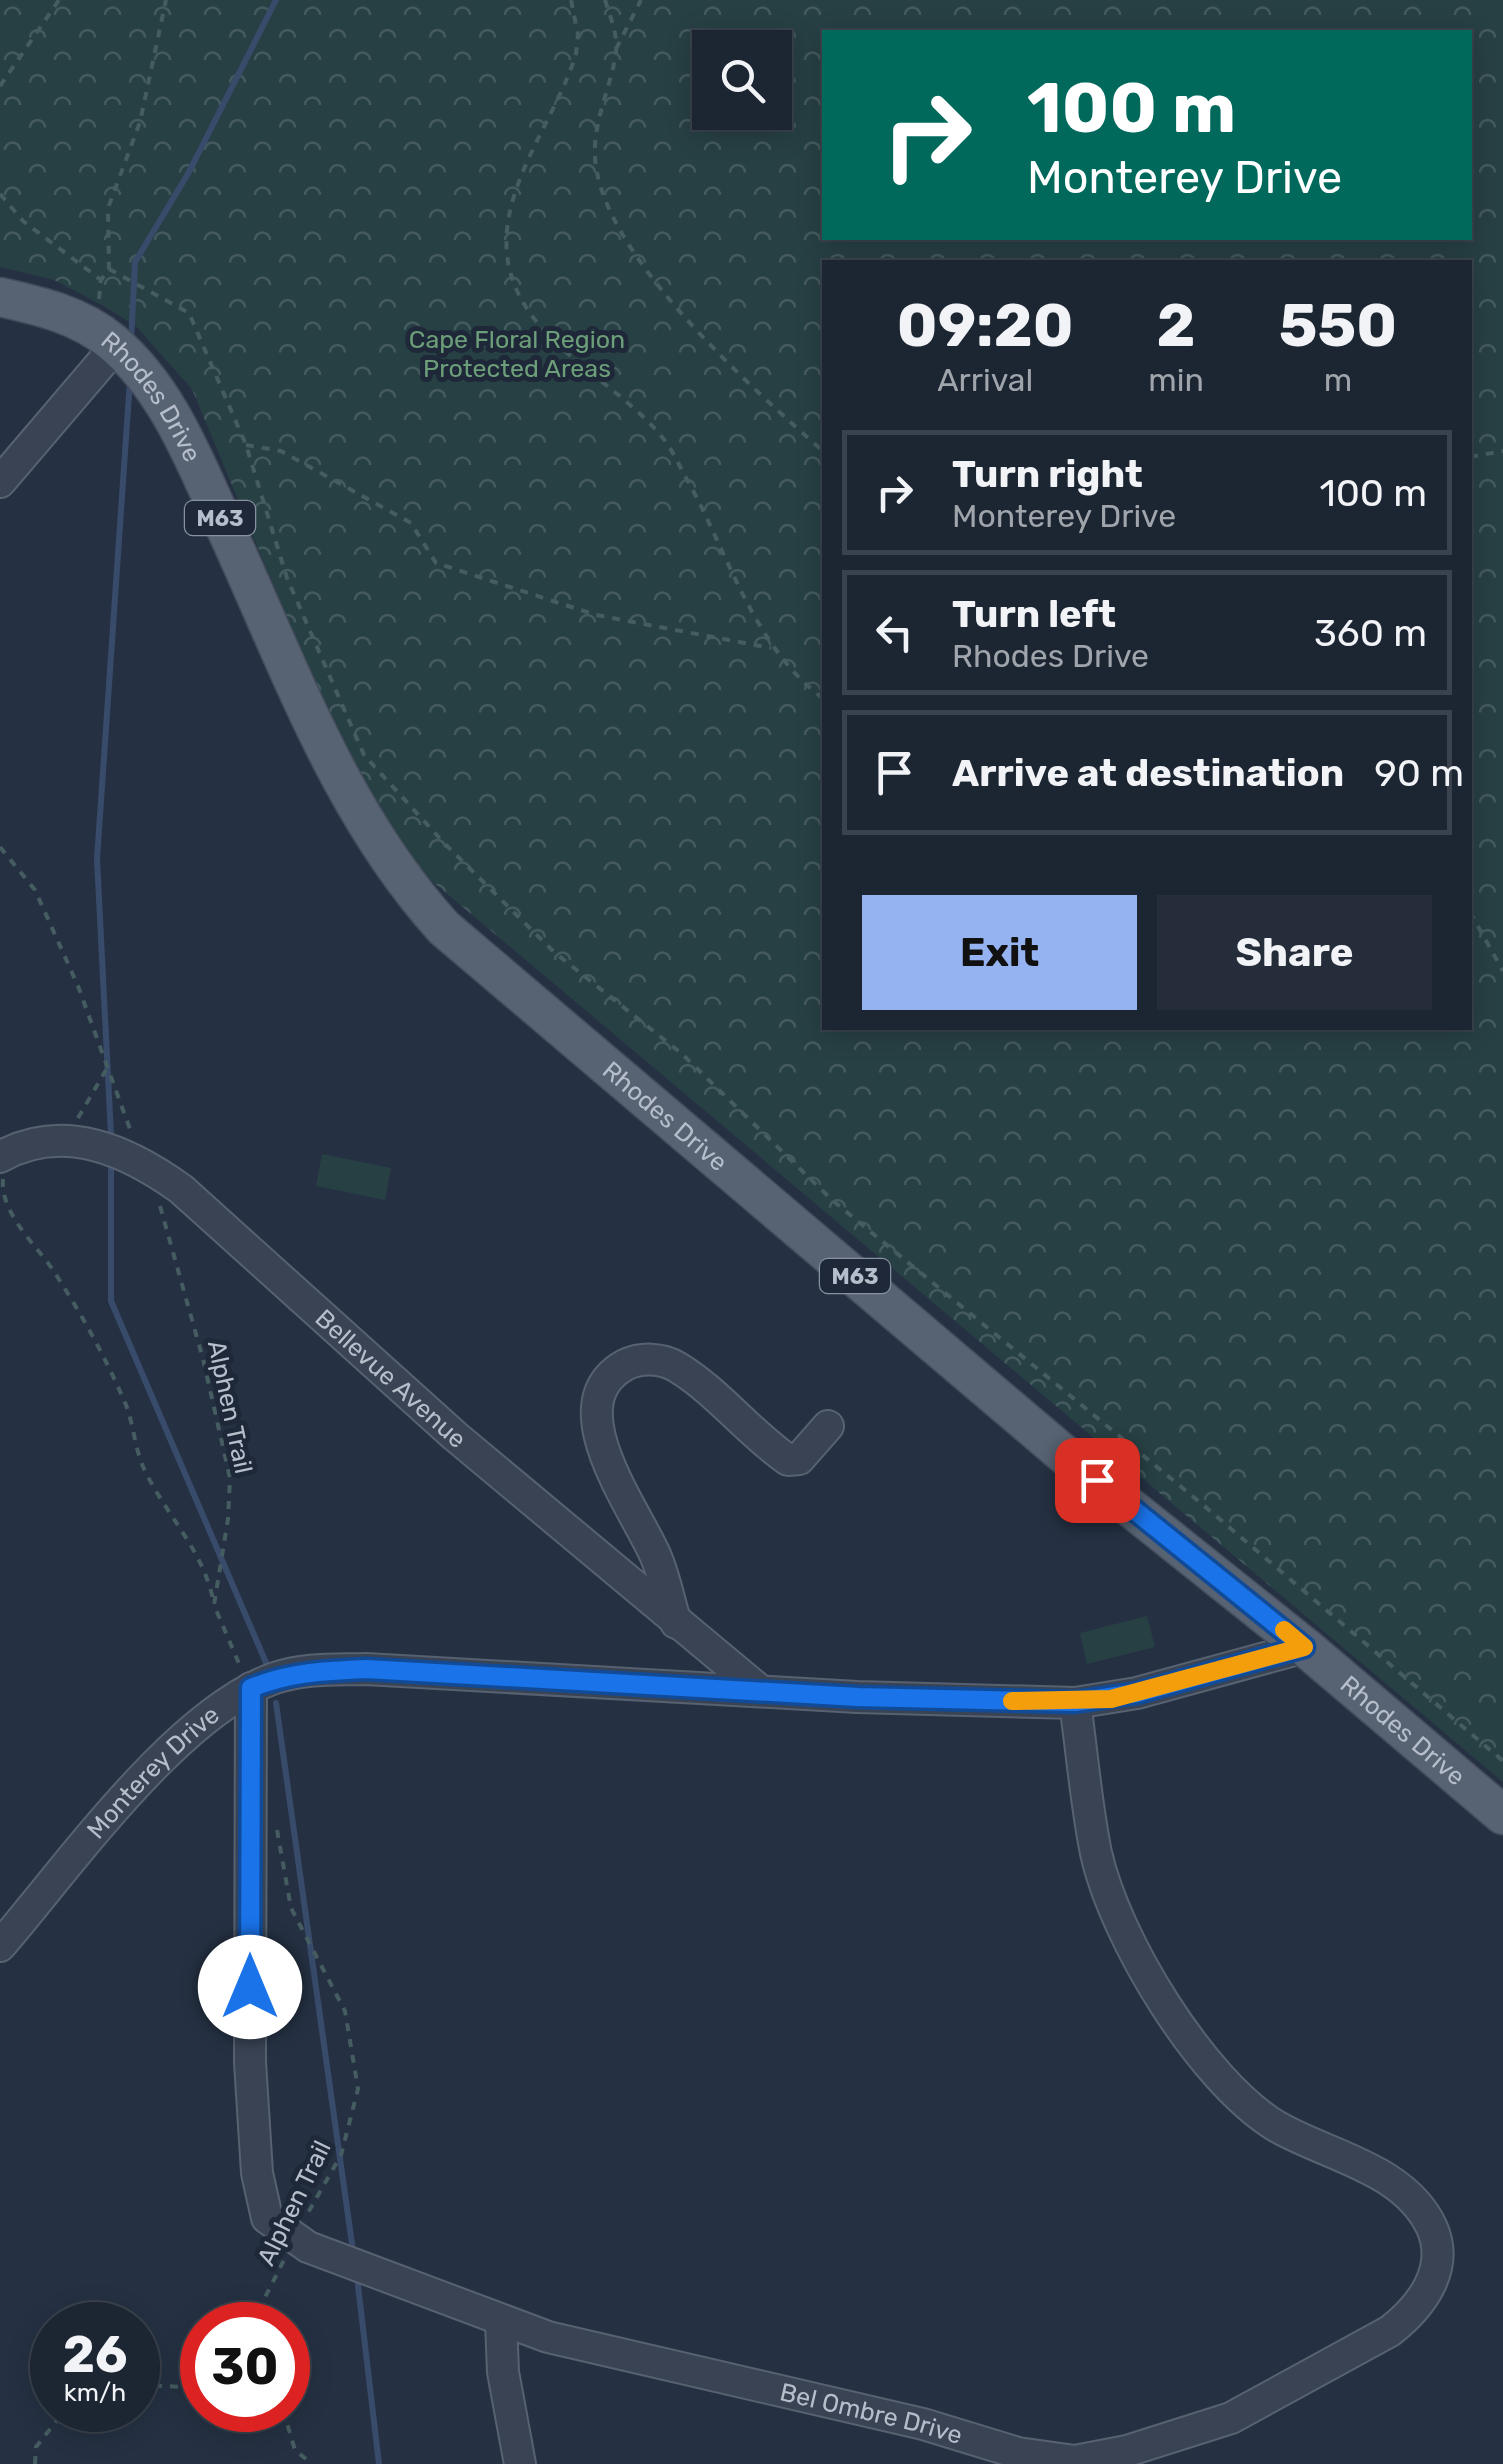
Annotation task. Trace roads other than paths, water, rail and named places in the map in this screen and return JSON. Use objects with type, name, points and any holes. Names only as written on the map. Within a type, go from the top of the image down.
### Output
[{"type":"main road","name":"Rhodes Drive","points":[[0,297],[71,317],[129,360],[167,407],[349,797],[385,856],[420,902],[462,944],[1067,1457],[1304,1647],[1503,1815]]},
{"type":"street","points":[[0,482],[129,360]]},
{"type":"street","name":"Bellevue Avenue","points":[[2,1165],[50,1142],[119,1150],[145,1163],[181,1189],[454,1436],[757,1688]]},
{"type":"street","points":[[676,1623],[656,1557],[600,1440],[598,1407],[617,1372],[637,1360],[678,1367],[788,1460],[799,1459],[828,1426]]},
{"type":"street","name":"Monterey Drive","points":[[0,1946],[170,1749],[213,1711],[251,1688],[295,1673],[366,1669],[757,1688],[858,1697],[1075,1702],[1137,1693],[1304,1647]]},
{"type":"street","name":"Bel Ombre Drive","points":[[251,1688],[250,2062],[257,2173],[268,2218],[294,2238],[500,2321],[566,2341],[923,2424],[1018,2453],[1075,2462],[1231,2418],[1390,2331],[1411,2314],[1424,2296],[1438,2250],[1424,2213],[1408,2196],[1353,2160],[1279,2128],[1247,2106],[1216,2076],[1194,2046],[1124,1931],[1108,1892],[1096,1853],[1075,1702]]},
{"type":"street","points":[[500,2321],[503,2372],[520,2464]]},
{"type":"waterway","points":[[131,343],[135,262],[189,172],[276,0]]},
{"type":"waterway","points":[[111,1135],[97,859],[130,380]]},
{"type":"waterway","points":[[111,1163],[111,1301],[267,1665]]},
{"type":"waterway","points":[[276,1703],[353,2251]]},
{"type":"waterway","points":[[357,2277],[379,2464]]},
{"type":"park label","name":"Cape Floral Region Protected Areas","points":[[517,354]]}]
